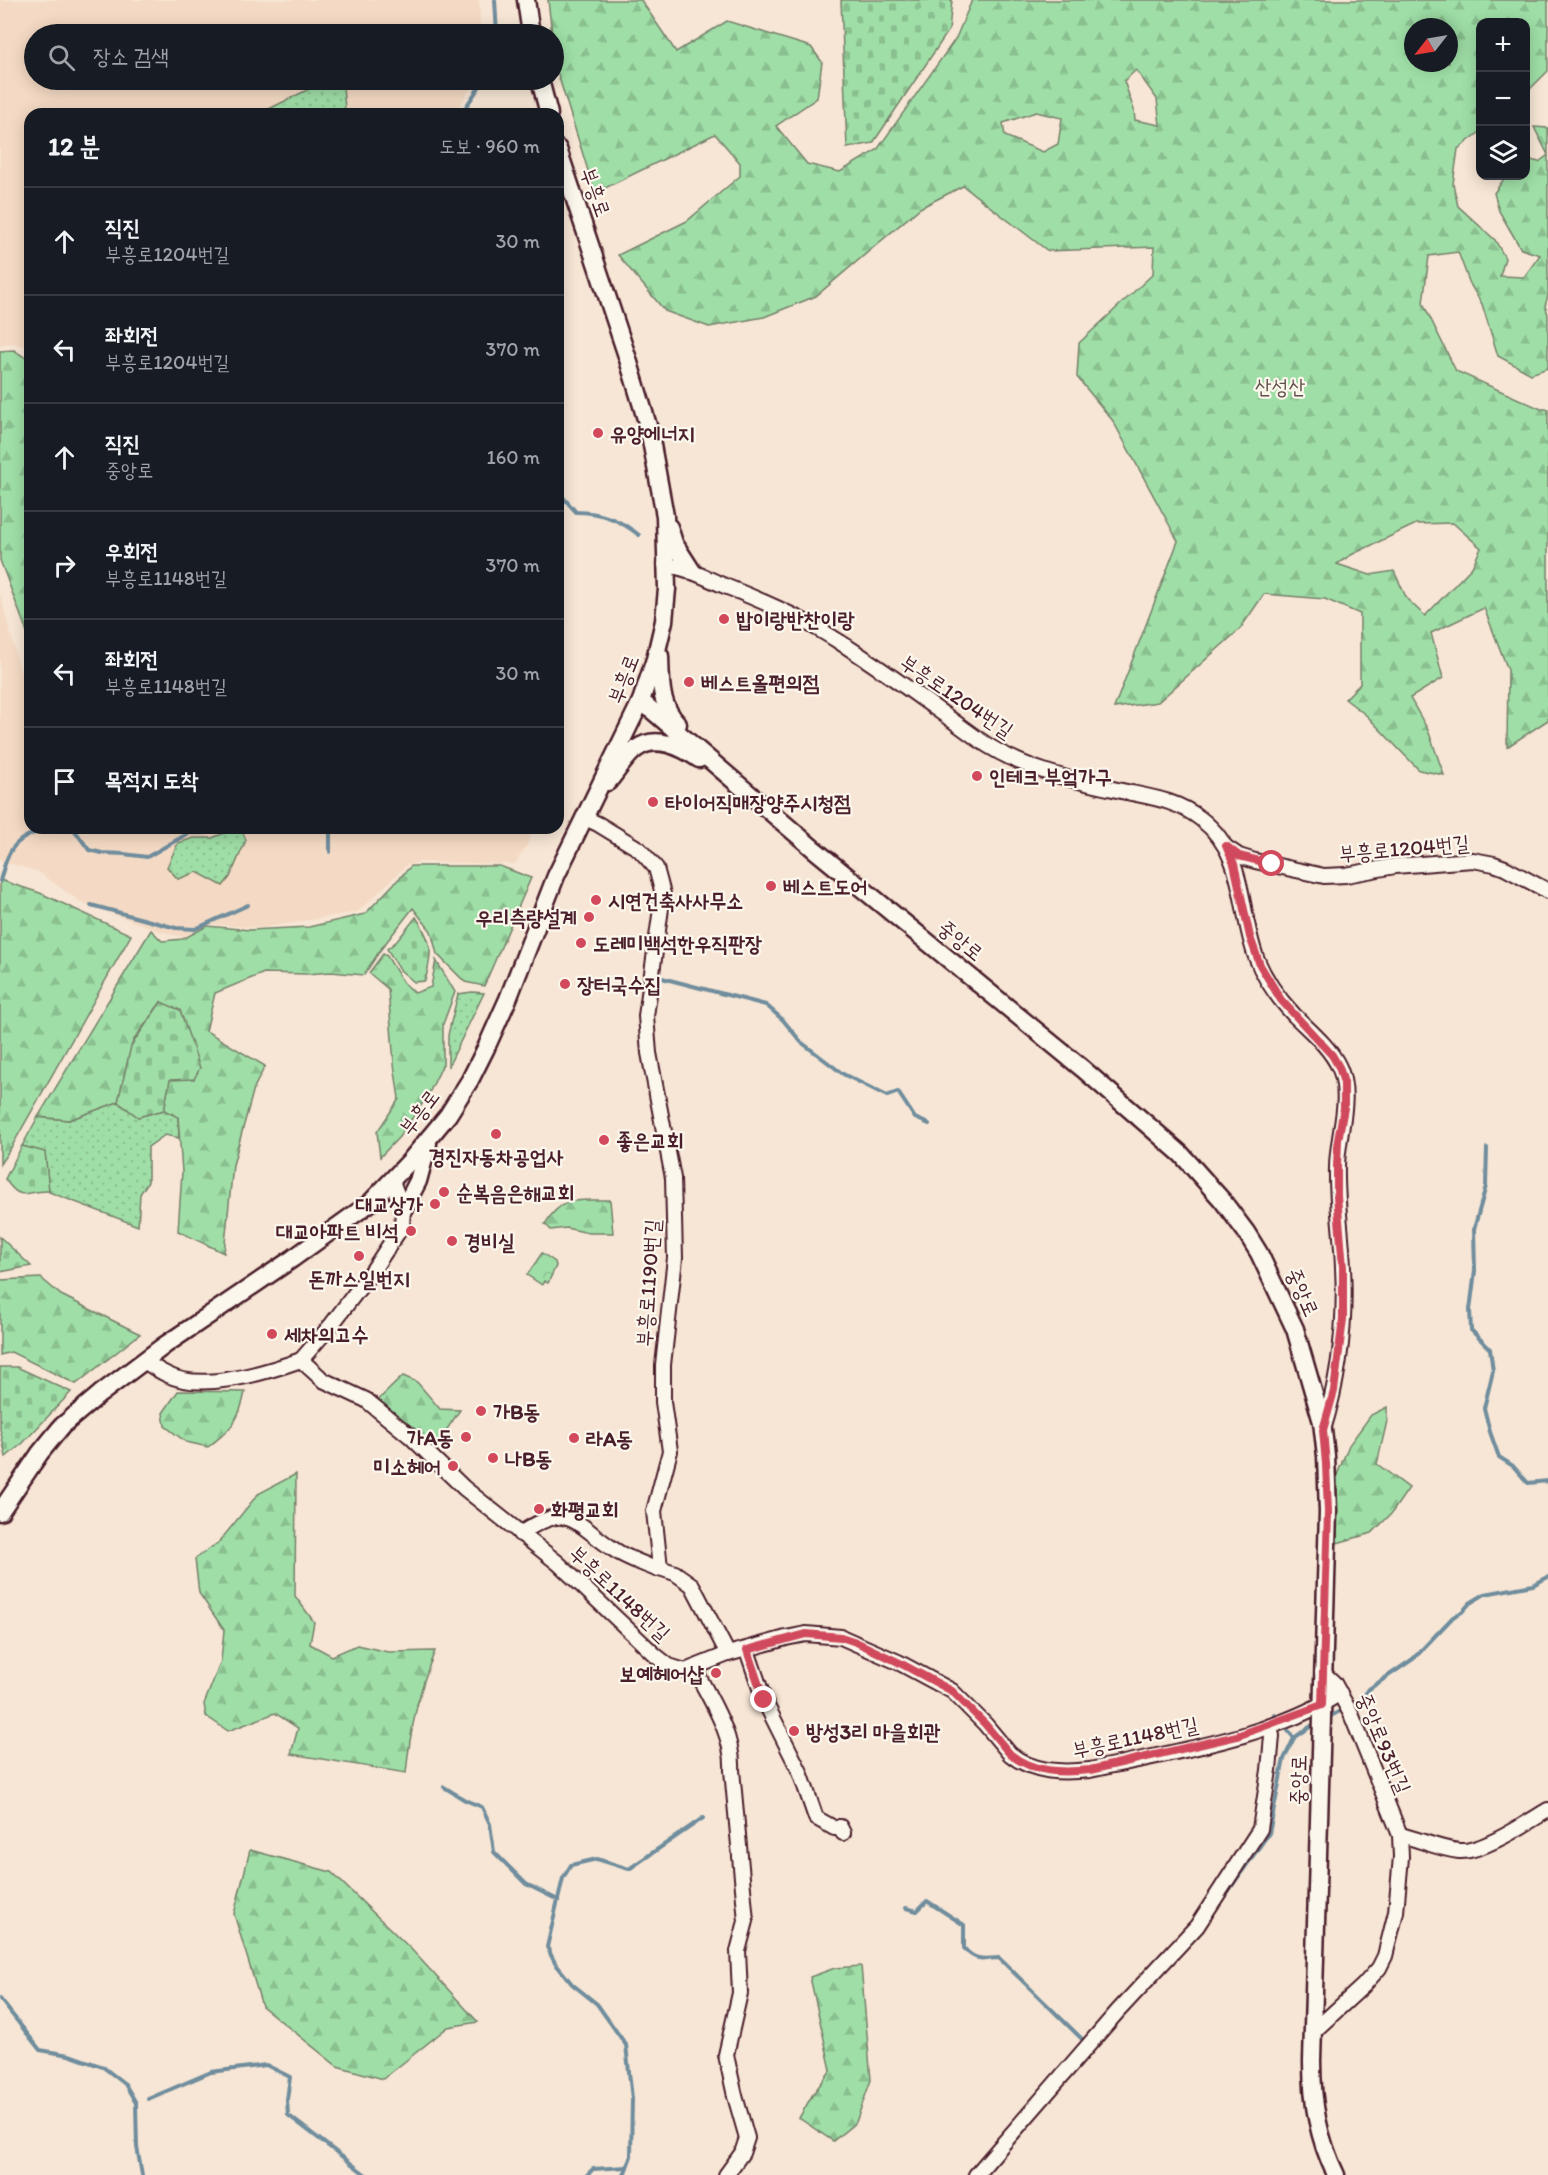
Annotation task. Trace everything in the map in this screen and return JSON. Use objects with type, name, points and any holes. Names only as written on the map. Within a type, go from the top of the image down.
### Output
[{"type":"main road","points":[[526,0],[530,24]]},
{"type":"main road","points":[[543,90],[547,108]]},
{"type":"main road","name":"부흥로","points":[[0,1512],[40,1453],[62,1426],[143,1361],[370,1203],[392,1181],[448,1115],[470,1080],[486,1048],[508,999],[556,876],[641,701],[660,638],[667,589],[665,516],[649,429],[634,377],[593,249],[564,170]]},
{"type":"main road","points":[[665,516],[674,543],[692,571]]},
{"type":"main road","points":[[660,638],[661,697],[673,719],[704,754]]},
{"type":"main road","name":"중앙로","points":[[641,701],[826,859],[1150,1126],[1197,1172],[1246,1232],[1273,1278],[1305,1357],[1323,1430],[1326,1464],[1328,1512],[1312,2091],[1322,2140],[1336,2175]]},
{"type":"main road","points":[[594,799],[634,750],[654,742],[672,745],[691,754],[748,793]]},
{"type":"main road","points":[[403,1210],[418,1181],[430,1136]]},
{"type":"street","name":"부흥로1204번길","points":[[665,565],[692,571],[768,604],[836,639],[987,745],[1016,760],[1042,771],[1178,804],[1203,820],[1226,846],[1239,856],[1324,876],[1346,875],[1395,866],[1473,860],[1506,868],[1548,891]]},
{"type":"street","name":"부흥로1190번길","points":[[585,818],[639,849],[656,868],[663,894],[646,1016],[649,1053],[673,1178],[674,1200],[675,1258],[663,1365],[663,1402],[670,1451],[654,1511],[660,1568]]},
{"type":"street","name":"부흥로1204번길","points":[[1226,846],[1234,864],[1250,937],[1260,965],[1281,1000],[1332,1055],[1344,1083],[1344,1108],[1338,1140],[1337,1167],[1343,1267],[1343,1319],[1334,1391],[1323,1430]]},
{"type":"street","points":[[143,1361],[168,1376],[191,1381],[224,1380],[259,1374],[301,1360],[332,1324],[402,1226],[403,1210],[392,1181]]},
{"type":"street","name":"부흥로1148번길","points":[[301,1360],[323,1380],[366,1400],[410,1436],[464,1488],[558,1563],[669,1666],[685,1671],[728,1654],[806,1634],[841,1637],[898,1662],[952,1691],[985,1724],[1010,1754],[1024,1763],[1068,1773],[1212,1742],[1270,1726],[1302,1713],[1322,1716],[1345,1703]]},
{"type":"street","name":"부흥로1148번길","points":[[520,1534],[549,1517],[567,1517],[576,1521],[615,1551],[656,1569],[660,1568]]},
{"type":"street","points":[[660,1568],[675,1573],[692,1585],[728,1654]]},
{"type":"street","points":[[747,1650],[764,1700],[800,1772],[816,1818],[834,1828],[840,1827],[843,1833]]},
{"type":"street","points":[[694,1668],[722,1724],[733,1756],[732,1770],[746,1921],[738,1951],[740,1993],[726,2055],[747,2138],[742,2153],[726,2175]]},
{"type":"street","name":"중앙로93번길","points":[[1314,2031],[1374,1976],[1385,1956],[1396,1912],[1401,1857],[1400,1835],[1345,1703],[1327,1675],[1322,1672]]},
{"type":"street","points":[[976,2175],[1118,2011],[1197,1926],[1260,1829],[1269,1770],[1272,1737],[1270,1726]]},
{"type":"street","points":[[1400,1835],[1459,1851],[1470,1850],[1484,1845],[1548,1810]]},
{"type":"shaded area","points":[[0,0],[479,0],[480,24],[24,24],[24,90],[470,90],[458,108],[24,108],[24,346],[12,343],[0,345]]},
{"type":"shaded area","points":[[0,593],[24,685],[24,834],[531,834],[529,842],[515,864],[420,862],[407,865],[358,912],[262,928],[208,924],[183,937],[165,933],[82,903],[37,871],[0,861]]},
{"type":"green space","name":"산성산","points":[[548,0],[641,0],[676,52],[727,21],[811,47],[822,62],[817,98],[776,126],[807,164],[840,172],[877,150],[956,38],[972,0],[1548,0],[1548,71],[1530,89],[1530,18],[1476,18],[1476,135],[1458,149],[1453,184],[1458,206],[1495,240],[1505,258],[1500,276],[1524,277],[1540,255],[1521,249],[1499,211],[1494,193],[1503,180],[1530,180],[1530,160],[1539,162],[1548,155],[1548,296],[1545,306],[1548,314],[1548,368],[1531,374],[1498,356],[1482,304],[1470,284],[1458,252],[1429,256],[1423,303],[1456,371],[1541,409],[1548,409],[1548,720],[1507,747],[1508,670],[1484,608],[1431,633],[1443,678],[1410,698],[1428,730],[1444,775],[1419,770],[1366,715],[1345,699],[1360,684],[1360,614],[1325,599],[1264,594],[1240,629],[1158,702],[1114,708],[1178,541],[1113,421],[1077,377],[1079,343],[1153,274],[1154,247],[1048,251],[963,186],[920,208],[816,296],[764,317],[709,327],[665,311],[618,255],[687,221],[740,176],[740,163],[715,134],[595,193],[563,90],[564,24],[551,24]],"holes":[[[1136,70],[1157,99],[1160,125],[1135,120],[1124,81]],[[1036,112],[1062,118],[1058,144],[1043,152],[1005,136],[1003,123]],[[1453,523],[1481,548],[1472,567],[1425,616],[1407,599],[1394,571],[1370,575],[1337,564],[1416,524]]]},
{"type":"green space","points":[[841,0],[952,0],[949,30],[873,143],[847,148]]},
{"type":"green space","points":[[307,90],[343,90],[345,108],[271,108]]},
{"type":"green space","points":[[1534,127],[1548,128],[1548,155]]},
{"type":"green space","points":[[14,350],[24,357],[24,624],[0,560],[0,351]]},
{"type":"green space","points":[[222,834],[244,834],[246,840],[230,877],[223,886],[197,872],[178,879],[167,867],[178,843],[194,838],[212,838]]},
{"type":"green space","points":[[411,866],[500,866],[531,878],[484,986],[465,982],[437,954],[431,931],[413,908],[364,975],[331,972],[264,973],[215,993],[206,1031],[265,1066],[254,1088],[233,1165],[224,1253],[178,1231],[182,1172],[178,1117],[164,1110],[170,1079],[161,1002],[133,1041],[118,1102],[69,1120],[38,1117],[151,930],[162,941],[183,939],[207,926],[250,930],[309,927],[365,914]]},
{"type":"green space","points":[[0,880],[40,893],[131,935],[0,1164]]},
{"type":"green space","points":[[416,917],[426,934],[430,954],[425,981],[414,982],[400,970],[387,949],[397,941]]},
{"type":"green space","points":[[383,954],[387,956],[403,982],[415,993],[431,987],[436,960],[455,992],[443,1024],[443,1064],[427,1097],[399,1137],[380,1157],[377,1132],[399,1099],[388,989],[369,973]]},
{"type":"green space","points":[[484,993],[448,1067],[448,1035],[458,994]]},
{"type":"green space","points":[[161,1002],[180,1010],[200,1068],[194,1079],[170,1080],[164,1110],[138,1117],[118,1102],[131,1046]]},
{"type":"green space","points":[[118,1102],[138,1117],[164,1110],[178,1117],[179,1138],[165,1135],[148,1147],[148,1182],[140,1194],[138,1226],[49,1192],[45,1152],[22,1146],[38,1117],[69,1120]]},
{"type":"green space","points":[[22,1146],[45,1152],[49,1191],[20,1194],[5,1179]]},
{"type":"green space","points":[[581,1200],[610,1200],[613,1233],[589,1233],[566,1228],[551,1230],[545,1224],[552,1214],[565,1203]]},
{"type":"green space","points":[[0,1237],[31,1266],[0,1272]]},
{"type":"green space","points":[[542,1253],[555,1262],[556,1266],[548,1283],[544,1281],[542,1285],[527,1275]]},
{"type":"green space","points":[[41,1278],[61,1295],[140,1334],[76,1384],[11,1352],[0,1355],[0,1280]]},
{"type":"green space","points":[[0,1367],[17,1367],[71,1392],[23,1443],[6,1457],[0,1429]]},
{"type":"green space","points":[[403,1376],[417,1382],[440,1409],[460,1410],[435,1447],[377,1401]]},
{"type":"green space","points":[[178,1391],[245,1392],[240,1411],[233,1424],[208,1447],[186,1442],[165,1426],[163,1413]]},
{"type":"green space","points":[[1387,1407],[1387,1421],[1377,1464],[1409,1488],[1391,1514],[1372,1533],[1337,1543],[1337,1475],[1349,1445],[1371,1415]]},
{"type":"green space","points":[[296,1474],[295,1596],[314,1622],[310,1644],[332,1656],[357,1645],[388,1652],[435,1651],[416,1711],[406,1773],[291,1754],[298,1728],[275,1713],[228,1731],[206,1716],[204,1704],[221,1661],[224,1630],[199,1593],[195,1559],[219,1542],[258,1494]]},
{"type":"green space","points":[[250,1850],[331,1872],[411,1949],[478,2022],[448,2027],[383,2079],[337,2066],[262,2006],[234,1914]]},
{"type":"green space","points":[[861,1966],[871,2080],[856,2122],[833,2141],[799,2118],[831,2070],[810,1977],[835,1968]]},
{"type":"waterway","points":[[495,0],[496,24]]},
{"type":"waterway","points":[[465,108],[477,90]]},
{"type":"waterway","points":[[564,498],[576,512],[594,513],[610,518],[639,535]]},
{"type":"waterway","points":[[0,881],[10,852],[20,840],[32,834]]},
{"type":"waterway","points":[[77,834],[89,850],[147,857],[187,834]]},
{"type":"waterway","points":[[330,834],[330,852]]},
{"type":"waterway","points":[[91,905],[176,928],[195,929],[248,905]]},
{"type":"waterway","points":[[662,978],[766,1005],[783,1020],[801,1042],[843,1074],[887,1096],[898,1092],[915,1118],[929,1124]]},
{"type":"waterway","points":[[1487,1148],[1486,1186],[1474,1229],[1475,1271],[1470,1310],[1471,1330],[1490,1349],[1493,1371],[1484,1408],[1499,1457],[1513,1466],[1528,1483],[1548,1481]]},
{"type":"waterway","points":[[1350,1705],[1361,1700],[1369,1689],[1413,1659],[1453,1617],[1462,1612],[1470,1603],[1485,1594],[1533,1585],[1548,1577]]},
{"type":"waterway","points":[[1327,1718],[1344,1709]]},
{"type":"waterway","points":[[1275,1715],[1294,1738]]},
{"type":"waterway","points":[[1210,1917],[1269,1833],[1284,1759],[1294,1738],[1317,1722]]},
{"type":"waterway","points":[[444,1787],[482,1807],[490,1824],[494,1852],[526,1884],[558,1900]]},
{"type":"waterway","points":[[624,2175],[631,2156],[632,2099],[626,2045],[597,2004],[572,1984],[555,1963],[547,1947],[563,1878],[571,1865],[597,1859],[629,1869],[703,1818]]},
{"type":"waterway","points":[[906,1908],[917,1911],[927,1901],[964,1925],[964,1948],[968,1952],[980,1958],[999,1958],[1083,2040]]},
{"type":"waterway","points":[[0,1999],[40,2050],[69,2055],[103,2067],[125,2084],[136,2103],[137,2147],[142,2175]]},
{"type":"waterway","points":[[148,2099],[211,2072],[266,2065],[290,2077],[288,2115],[366,2175]]},
{"type":"waterway","points":[[587,2175],[593,2169],[627,2167]]},
{"type":"place","name":"유양에너지","points":[[598,433]]},
{"type":"place","name":"밥이랑반찬이랑","points":[[724,619]]},
{"type":"place","name":"베스트올편의점","points":[[689,682]]},
{"type":"place","name":"인테크 부엌가구","points":[[977,776]]},
{"type":"place","name":"타이어직매장양주시청점","points":[[653,802]]},
{"type":"place","name":"베스트도어","points":[[771,886]]},
{"type":"place","name":"시연건축사사무소","points":[[596,900]]},
{"type":"place","name":"우리측량설계","points":[[589,917]]},
{"type":"place","name":"도레미백석한우직판장","points":[[581,943]]},
{"type":"place","name":"장터국수집","points":[[565,984]]},
{"type":"place","name":"경진자동차공업사","points":[[496,1134]]},
{"type":"place","name":"좋은교회","points":[[604,1140]]},
{"type":"place","name":"순복음은해교회","points":[[444,1192]]},
{"type":"place","name":"대교상가","points":[[435,1204]]},
{"type":"place","name":"대교아파트 비석","points":[[411,1231]]},
{"type":"place","name":"경비실","points":[[452,1241]]},
{"type":"place","name":"돈까스일번지","points":[[359,1256]]},
{"type":"place","name":"세차의고수","points":[[272,1334]]},
{"type":"place","name":"가B동","points":[[481,1411]]},
{"type":"place","name":"가A동","points":[[466,1437]]},
{"type":"place","name":"라A동","points":[[574,1438]]},
{"type":"place","name":"나B동","points":[[493,1458]]},
{"type":"place","name":"미소헤어","points":[[453,1466]]},
{"type":"place","name":"화평교회","points":[[539,1509]]},
{"type":"place","name":"보예헤어샵","points":[[716,1673]]},
{"type":"place","name":"방성3리 마을회관","points":[[794,1731]]},
{"type":"route","points":[[764,1700],[747,1650],[806,1634],[841,1637],[898,1662],[952,1691],[965,1702],[1017,1761],[1039,1769],[1068,1773],[1237,1736],[1270,1726],[1322,1705],[1328,1512],[1323,1430],[1334,1391],[1343,1319],[1343,1267],[1339,1233],[1337,1167],[1338,1140],[1344,1108],[1344,1083],[1332,1055],[1281,1000],[1260,965],[1250,937],[1239,880],[1226,846],[1239,856],[1272,864]]}]
